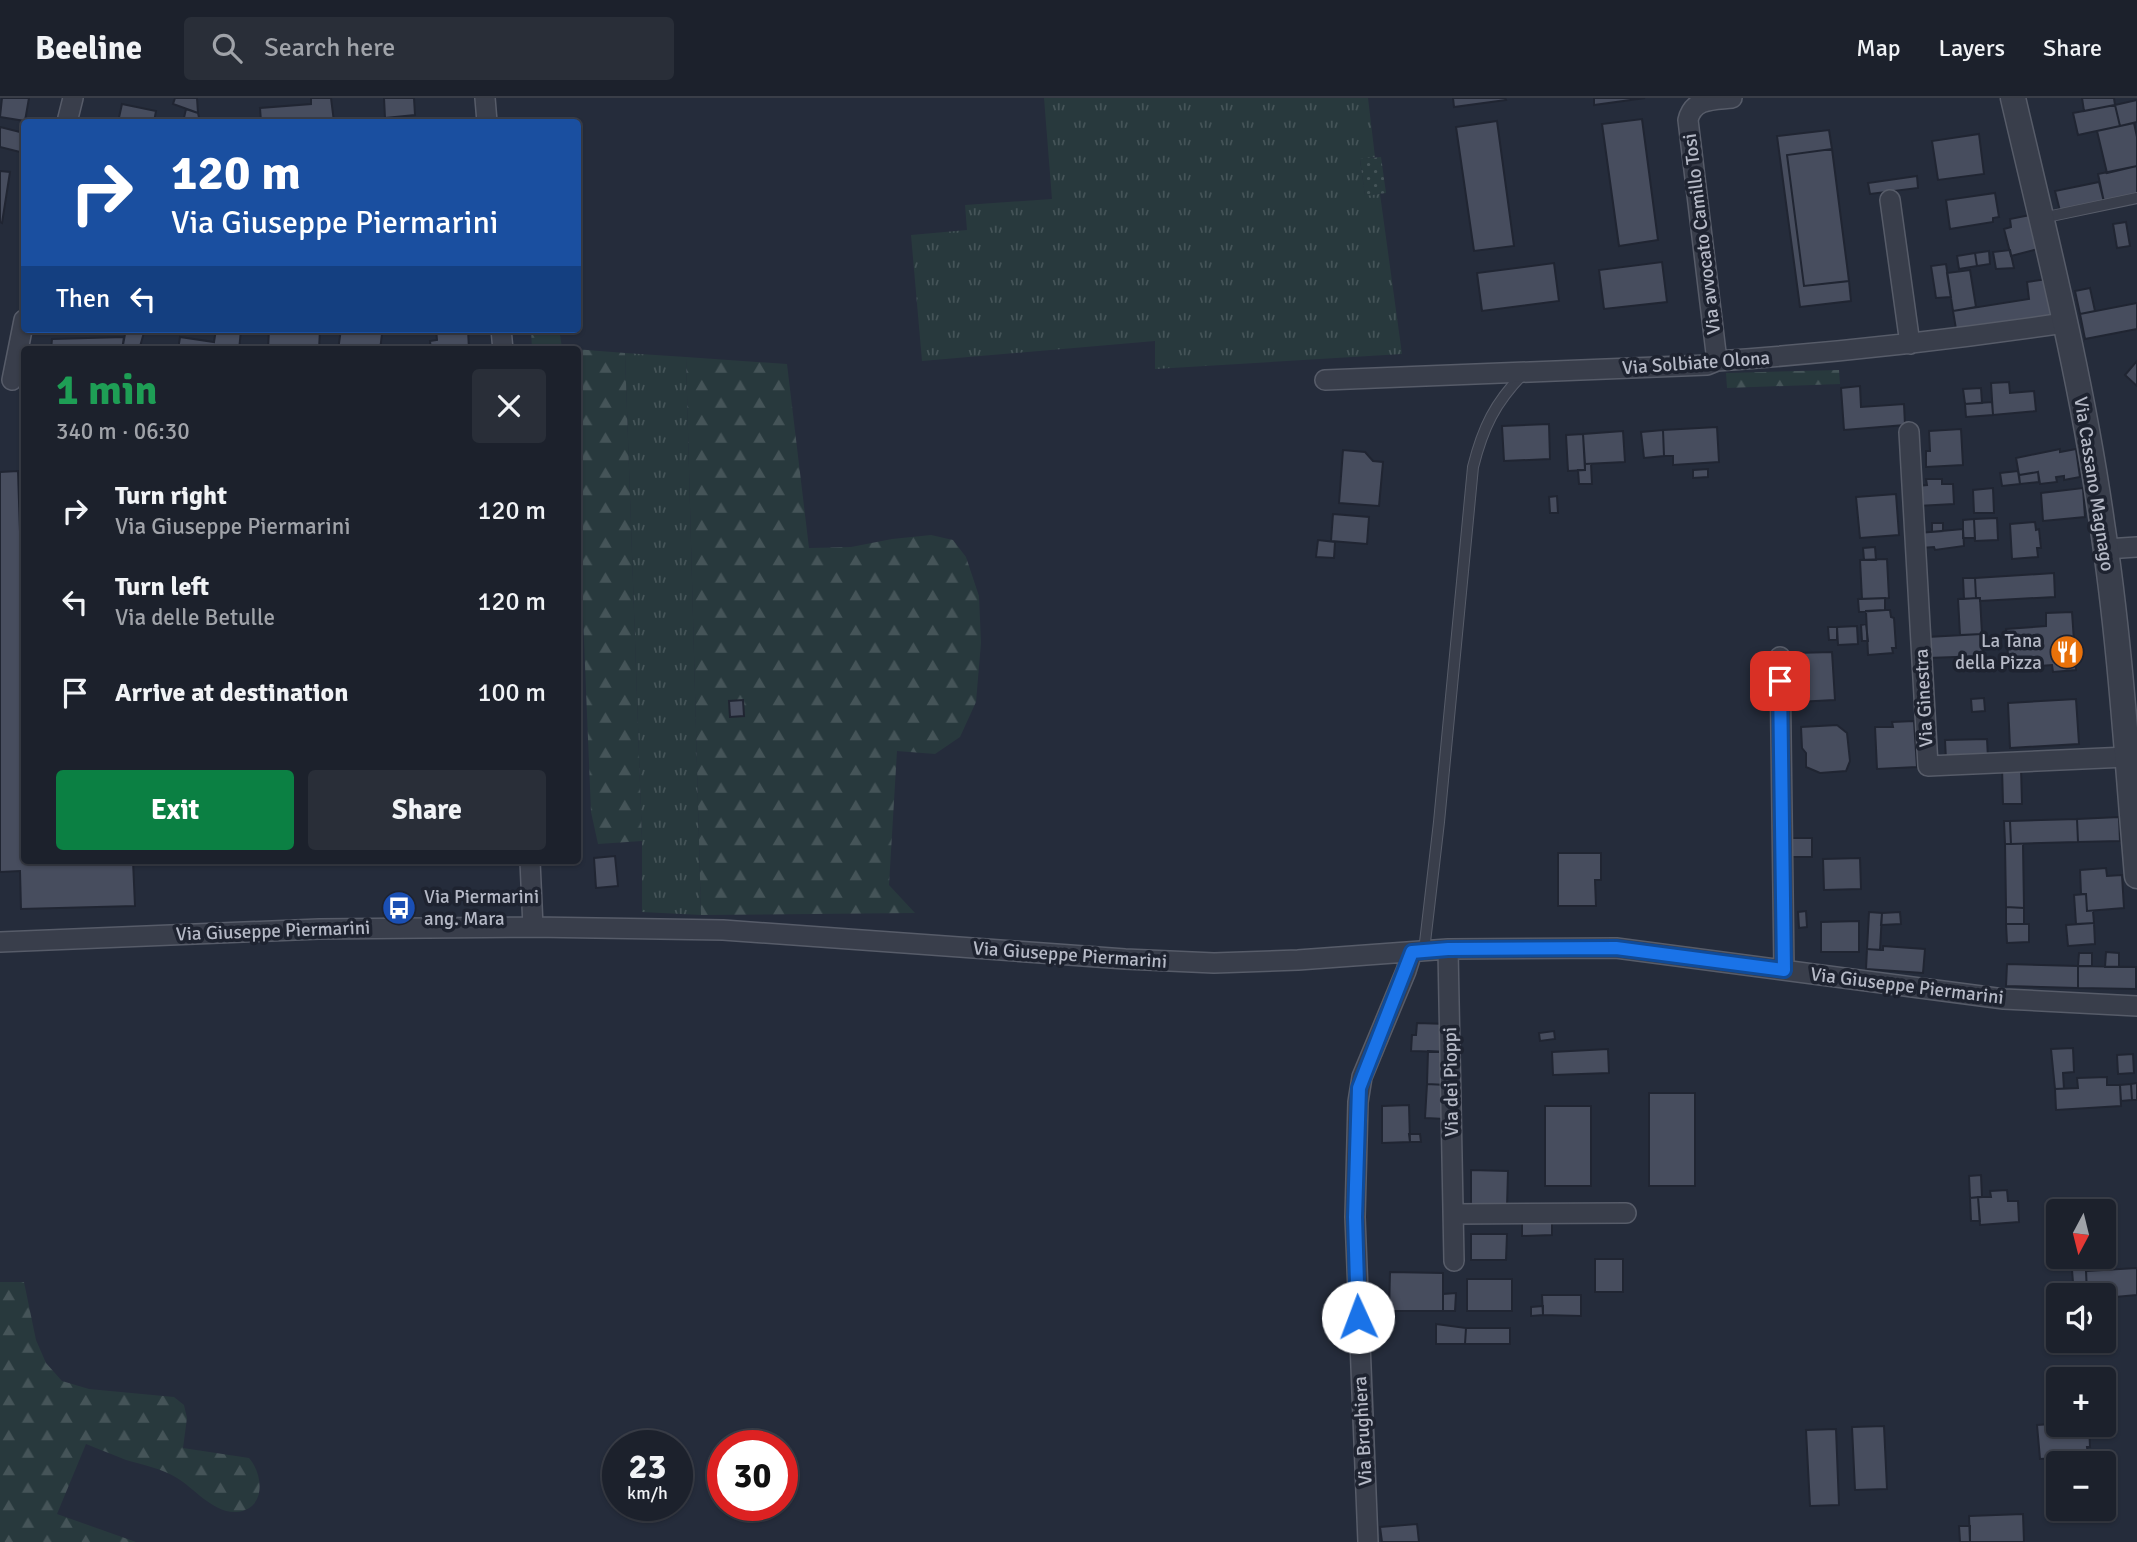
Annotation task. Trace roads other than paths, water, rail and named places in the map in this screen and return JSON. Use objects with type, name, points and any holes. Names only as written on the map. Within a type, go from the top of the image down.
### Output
[{"type":"street","points":[[68,119],[73,98]]},
{"type":"street","points":[[485,98],[487,119]]},
{"type":"street","name":"Via avvocato Camillo Tosi","points":[[1717,361],[1688,120],[1691,111],[1698,104],[1732,98]]},
{"type":"street","name":"Via Cassano Magnago","points":[[2013,98],[2042,218],[2099,500],[2137,876]]},
{"type":"street","points":[[1889,200],[1910,344]]},
{"type":"street","name":"Via Solbiate Olona","points":[[1325,380],[1707,365],[1717,361],[1799,356],[1910,344],[2064,323]]},
{"type":"street","points":[[12,380],[21,333]]},
{"type":"street","name":"Via Ginestra","points":[[1909,432],[1928,766],[2127,757]]},
{"type":"street","points":[[2106,549],[2137,547]]},
{"type":"street","points":[[1780,657],[1784,970]]},
{"type":"street","points":[[530,864],[533,927]]},
{"type":"street","name":"Via Giuseppe Piermarini","points":[[0,942],[319,929],[533,927],[723,930],[1097,958],[1191,962],[1246,962],[1448,949],[1628,948],[2017,1000],[2137,1006]]},
{"type":"street","name":"Via dei Pioppi","points":[[1448,949],[1454,1261]]},
{"type":"street","name":"Via Brughiera","points":[[1368,1542],[1355,1217],[1357,1102],[1362,1077],[1406,971],[1418,952]]},
{"type":"street","points":[[1454,1214],[1626,1213]]},
{"type":"lane","points":[[2042,218],[2137,198]]},
{"type":"lane","points":[[1418,952],[1442,794],[1473,467],[1485,427],[1495,407],[1525,372]]},
{"type":"place","name":"La Tana della Pizza","points":[[2067,652]]},
{"type":"place","name":"Via Piermarini ang. Mara","points":[[399,908]]}]
